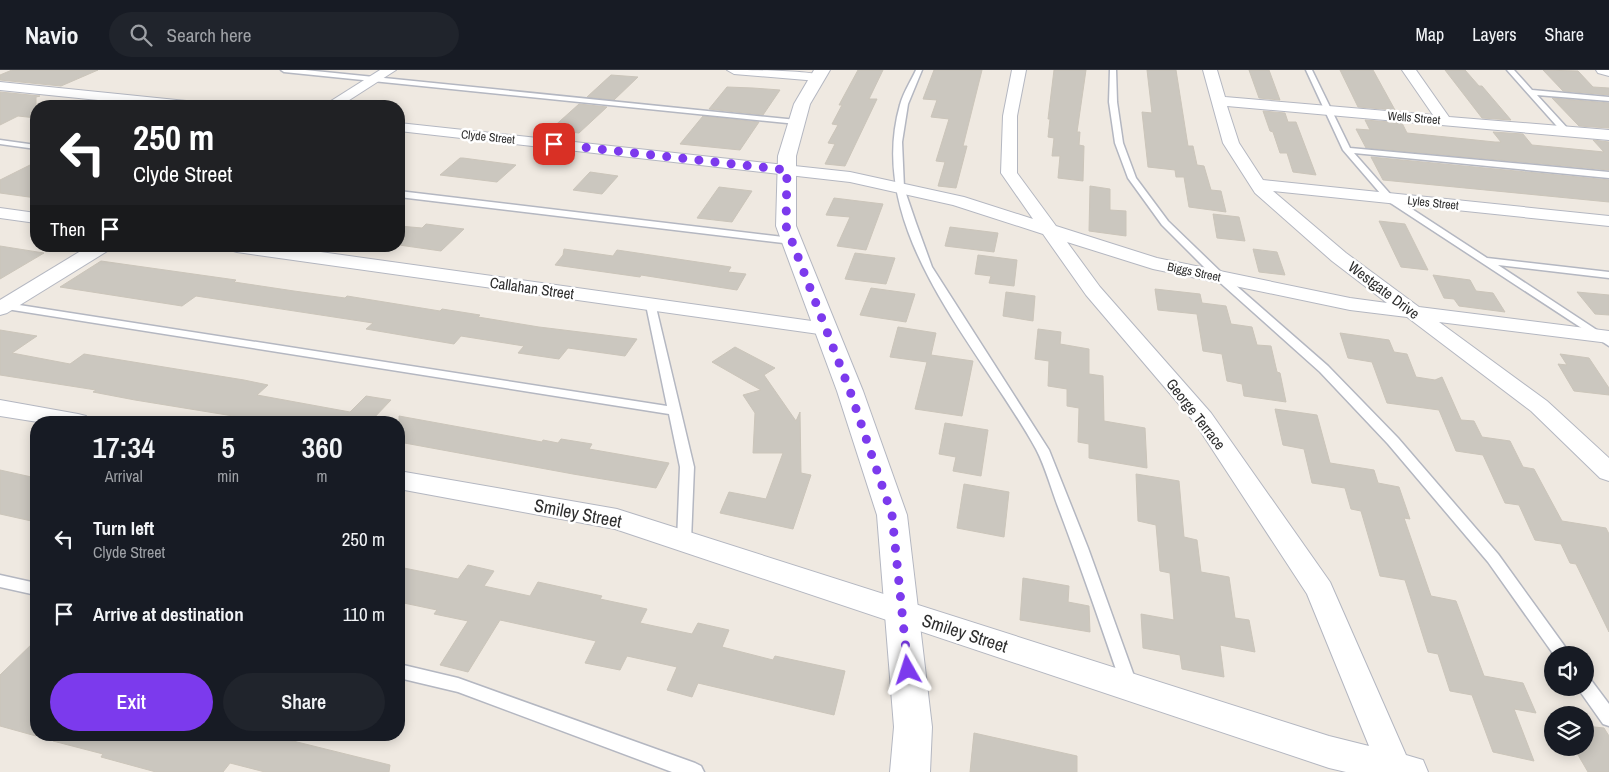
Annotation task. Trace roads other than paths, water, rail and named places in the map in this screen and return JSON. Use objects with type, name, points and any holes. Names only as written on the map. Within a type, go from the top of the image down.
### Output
[{"type":"street","points":[[340,100],[389,70]]},
{"type":"street","points":[[734,70],[820,74],[802,104],[787,156],[786,226],[850,391],[892,515],[914,727],[910,772]]},
{"type":"street","name":"George Terrace","points":[[1019,70],[1010,116],[1009,172],[1093,291],[1203,418],[1320,590],[1403,770]]},
{"type":"street","name":"Westgate Drive","points":[[1210,70],[1231,144],[1258,184],[1340,257],[1539,406],[1609,472]]},
{"type":"street","points":[[1409,70],[1444,120]]},
{"type":"street","points":[[1604,70],[1609,72]]},
{"type":"street","points":[[0,86],[137,100]]},
{"type":"street","name":"Wells Street","points":[[1218,101],[1609,135]]},
{"type":"street","name":"Clyde Street","points":[[405,128],[787,170]]},
{"type":"street","name":"Biggs Street","points":[[787,170],[850,177],[958,201],[1153,263],[1350,304],[1605,338]]},
{"type":"street","name":"Lyles Street","points":[[1258,184],[1609,221]]},
{"type":"street","points":[[0,213],[30,217]]},
{"type":"street","points":[[2,306],[92,252]]},
{"type":"street","name":"Callahan Street","points":[[279,252],[826,329]]},
{"type":"street","points":[[0,408],[45,416]]},
{"type":"street","name":"Smiley Street","points":[[405,481],[617,519],[1329,752],[1403,770]]},
{"type":"lane","points":[[284,70],[797,122]]},
{"type":"lane","points":[[918,70],[904,104],[898,142],[900,188],[927,267],[1043,450],[1081,548],[1130,687]]},
{"type":"lane","points":[[1113,70],[1113,102],[1119,143],[1132,178],[1166,223],[1220,277],[1324,369],[1393,441],[1493,558],[1557,646]]},
{"type":"lane","points":[[1309,70],[1347,150],[1362,170],[1390,198],[1605,338]]},
{"type":"lane","points":[[1510,70],[1566,131]]},
{"type":"lane","points":[[1531,92],[1609,99]]},
{"type":"lane","points":[[0,142],[30,146]]},
{"type":"lane","points":[[1347,150],[1609,175]]},
{"type":"lane","points":[[405,195],[792,241]]},
{"type":"lane","points":[[1484,260],[1609,275]]},
{"type":"lane","points":[[651,305],[688,467],[684,541]]},
{"type":"lane","points":[[2,306],[675,411]]},
{"type":"lane","points":[[0,581],[30,588]]},
{"type":"lane","points":[[405,672],[458,685],[695,772]]},
{"type":"lane","points":[[1593,696],[1609,718]]}]
